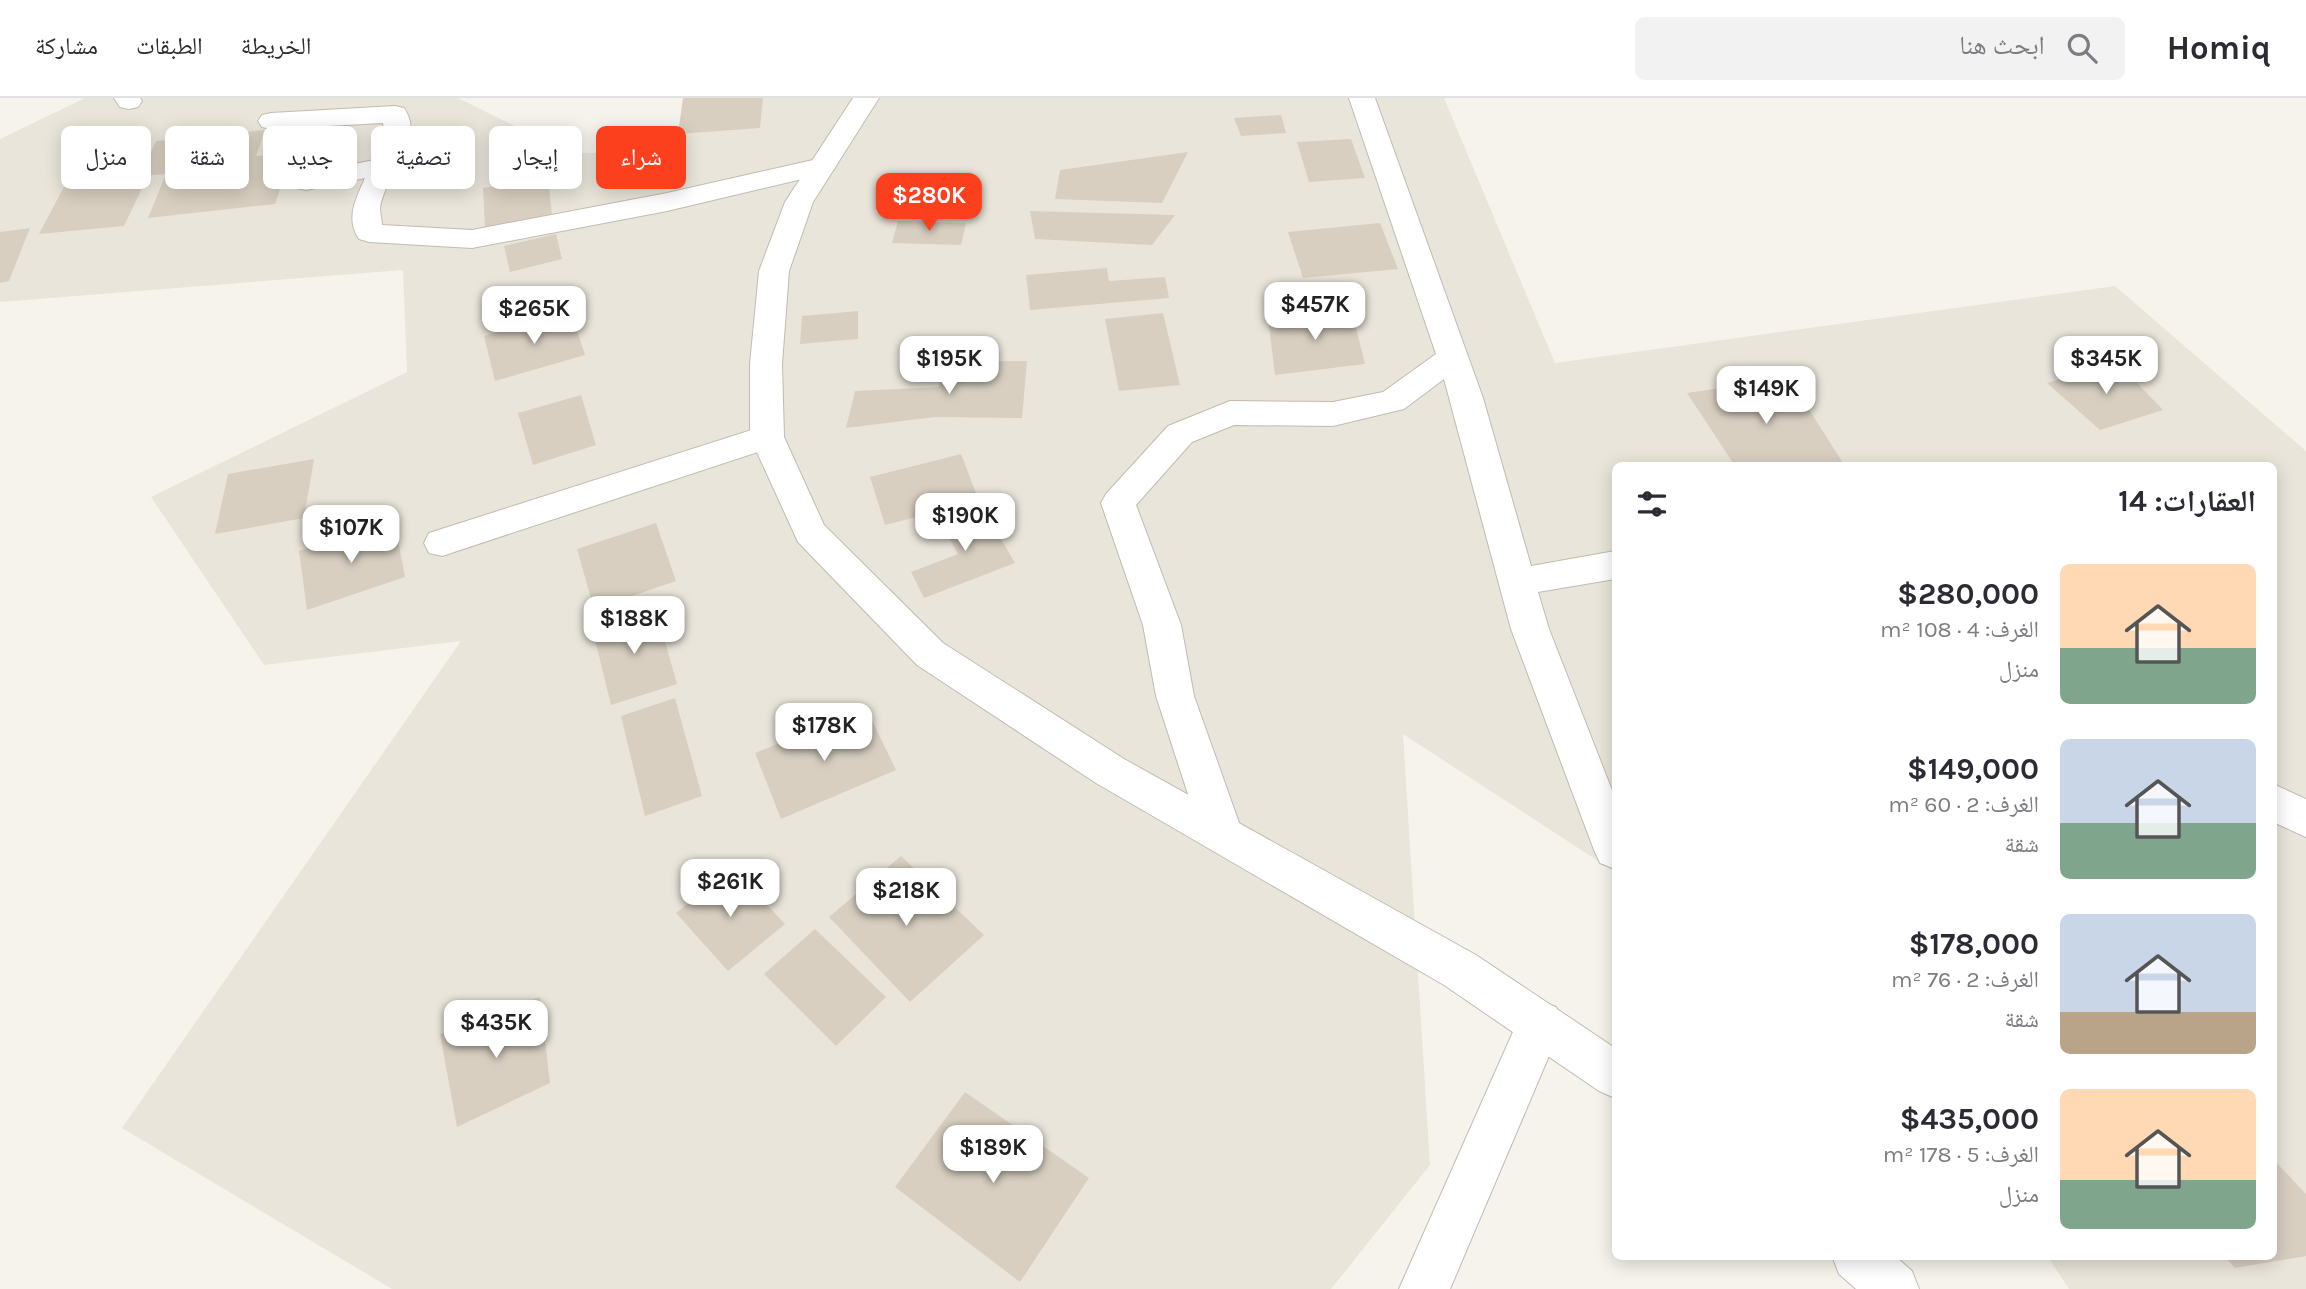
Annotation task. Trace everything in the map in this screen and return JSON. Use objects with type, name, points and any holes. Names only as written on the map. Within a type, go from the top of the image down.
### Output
[{"type":"street","points":[[866,98],[799,202],[774,271],[766,364],[766,437],[810,533],[930,654],[1110,771],[1460,970],[1612,1073]]},
{"type":"street","points":[[1362,98],[1467,398],[1530,629],[1612,842]]},
{"type":"street","points":[[271,121],[395,114],[397,126]]},
{"type":"street","points":[[374,189],[366,207],[369,233],[472,239],[667,202],[822,166]]},
{"type":"street","points":[[1222,834],[1175,696],[1162,625],[1118,503],[1180,435],[1230,413],[1334,414],[1393,401],[1452,357]]},
{"type":"street","points":[[442,543],[766,437]]},
{"type":"street","points":[[1517,582],[1612,566]]},
{"type":"street","points":[[2277,804],[2306,819]]},
{"type":"street","points":[[1424,1289],[1540,1023]]},
{"type":"street","points":[[1861,1260],[1894,1289]]},
{"type":"shaded area","points":[[85,98],[458,98],[515,126],[489,126],[489,189],[582,189],[582,153],[596,153],[596,189],[686,189],[686,126],[681,126],[697,98],[1444,98],[1555,363],[2115,286],[2306,451],[2306,1289],[2069,1289],[2050,1260],[2277,1260],[2277,462],[1612,462],[1612,870],[1403,734],[1430,1165],[1331,1289],[392,1289],[122,1128],[461,641],[264,665],[151,497],[407,372],[403,270],[0,302],[0,139]]},
{"type":"building","points":[[683,98],[763,98],[760,128],[686,133],[686,126],[679,126]]},
{"type":"building","points":[[1281,115],[1286,133],[1241,136],[1234,118]]},
{"type":"building","points":[[263,130],[256,156],[263,155],[263,189],[280,189],[275,204],[148,218],[165,176],[165,189],[249,189],[249,132]]},
{"type":"building","points":[[1351,139],[1365,178],[1309,182],[1297,142]]},
{"type":"building","points":[[165,140],[165,174],[151,175],[151,152],[156,141]]},
{"type":"building","points":[[1188,152],[1162,203],[1055,199],[1060,170]]},
{"type":"building","points":[[925,184],[973,188],[964,213],[916,209]]},
{"type":"building","points":[[483,188],[549,189],[552,215],[485,228]]},
{"type":"building","points":[[63,189],[142,189],[124,226],[39,234]]},
{"type":"building","points":[[1030,211],[1175,215],[1152,245],[1035,239]]},
{"type":"building","points":[[898,221],[966,223],[961,245],[892,243]]},
{"type":"building","points":[[1380,223],[1398,269],[1303,278],[1288,232]]},
{"type":"building","points":[[30,228],[9,281],[0,283],[0,232]]},
{"type":"building","points":[[556,234],[562,259],[510,272],[504,246]]},
{"type":"building","points":[[1107,268],[1109,281],[1165,277],[1169,298],[1030,310],[1026,275]]},
{"type":"building","points":[[1351,308],[1365,364],[1275,375],[1268,318]]},
{"type":"building","points":[[858,311],[858,339],[800,344],[802,316]]},
{"type":"building","points":[[571,312],[585,355],[495,381],[484,336]]},
{"type":"building","points":[[1163,313],[1180,385],[1119,391],[1105,319]]},
{"type":"building","points":[[943,361],[1027,361],[1022,418],[935,417],[846,428],[855,391],[939,387]]},
{"type":"building","points":[[2116,361],[2163,410],[2100,430],[2047,383]]},
{"type":"building","points":[[1789,378],[1842,462],[1732,462],[1687,393]]},
{"type":"building","points":[[581,395],[596,445],[533,465],[518,413]]},
{"type":"building","points":[[961,454],[979,501],[885,525],[870,477]]},
{"type":"building","points":[[314,459],[304,518],[215,534],[228,474]]},
{"type":"building","points":[[981,505],[1015,563],[924,598],[911,572],[958,554],[939,520]]},
{"type":"building","points":[[394,520],[405,577],[307,610],[299,551]]},
{"type":"building","points":[[656,523],[676,581],[594,609],[577,549]]},
{"type":"building","points":[[655,606],[677,684],[611,705],[592,627]]},
{"type":"building","points":[[675,698],[702,796],[645,816],[621,716]]},
{"type":"building","points":[[866,708],[896,770],[781,819],[755,753]]},
{"type":"building","points":[[901,856],[984,935],[910,1002],[829,917]]},
{"type":"building","points":[[733,868],[785,924],[728,971],[676,913]]},
{"type":"building","points":[[815,929],[886,997],[836,1046],[764,974]]},
{"type":"building","points":[[540,997],[550,1083],[457,1127],[440,1034]]},
{"type":"building","points":[[965,1092],[1089,1178],[1020,1282],[895,1187]]},
{"type":"building","points":[[2277,1163],[2306,1194],[2306,1256],[2235,1268],[2228,1260],[2277,1260]]}]
